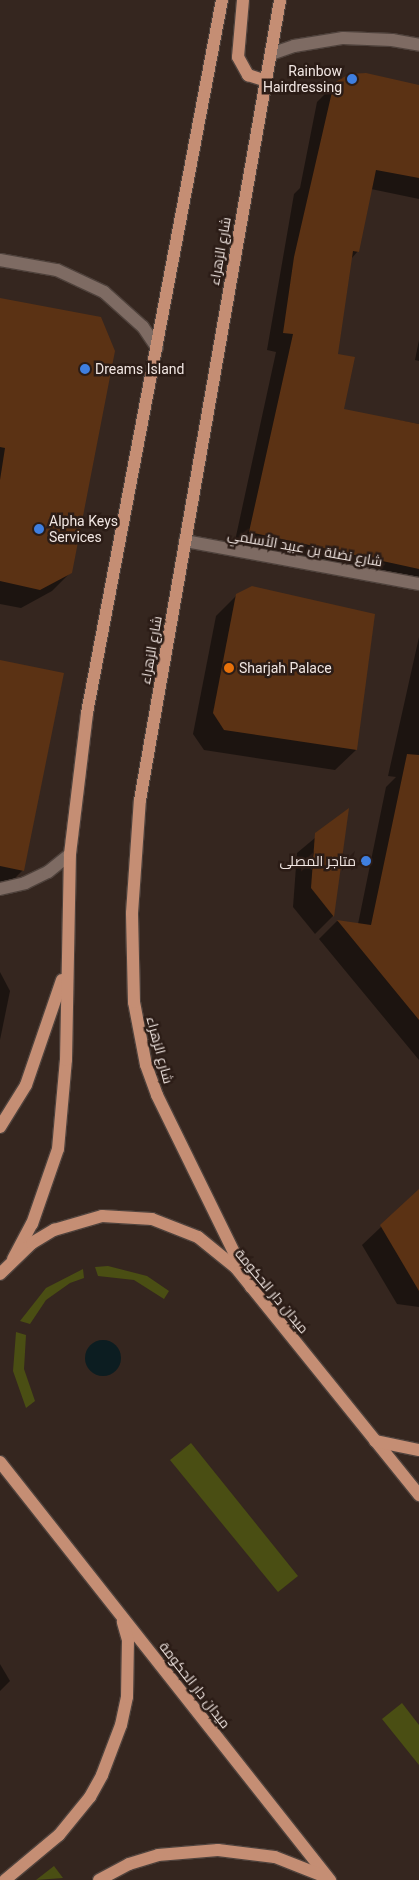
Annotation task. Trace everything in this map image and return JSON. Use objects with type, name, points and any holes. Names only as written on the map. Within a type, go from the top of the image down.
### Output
[{"type":"main road","points":[[5,1267],[39,1209],[58,1149],[66,1060],[65,971],[70,854],[87,713],[222,0]]},
{"type":"main road","points":[[243,0],[238,57],[248,75],[266,81]]},
{"type":"main road","name":"شارع الزهراء","points":[[251,1287],[157,1095],[144,1057],[134,1002],[132,913],[140,800],[280,0]]},
{"type":"main road","points":[[0,1127],[26,1085],[65,971]]},
{"type":"main road","name":"ميدان دار الحكومة","points":[[5,1267],[32,1242],[62,1227],[102,1216],[127,1215],[176,1226],[198,1237],[219,1251],[251,1287],[419,1495]]},
{"type":"main road","points":[[375,1441],[419,1450]]},
{"type":"main road","name":"ميدان دار الحكومة","points":[[0,1462],[329,1879]]},
{"type":"main road","points":[[5,1880],[70,1822],[90,1796],[109,1760],[127,1697],[128,1640],[121,1615]]},
{"type":"main road","points":[[98,1880],[129,1864],[158,1855],[218,1850],[275,1857],[329,1879]]},
{"type":"street","points":[[271,54],[302,44],[343,38],[392,40],[419,45]]},
{"type":"street","points":[[0,260],[57,270],[104,292],[137,321],[157,348]]},
{"type":"street","name":"شارع نضلة بن عبيد الأسلمي","points":[[185,541],[419,584]]},
{"type":"street","points":[[0,889],[25,883],[48,872],[70,854]]},
{"type":"green space","points":[[108,1266],[147,1276],[169,1291],[164,1299],[134,1280],[98,1276],[95,1267]]},
{"type":"green space","points":[[83,1269],[84,1278],[70,1283],[46,1300],[30,1324],[20,1321],[46,1288]]},
{"type":"green space","points":[[16,1332],[26,1335],[24,1369],[35,1401],[26,1408],[13,1371]]},
{"type":"green space","points":[[191,1443],[298,1576],[278,1592],[170,1460]]},
{"type":"green space","points":[[402,1703],[419,1725],[419,1765],[382,1719]]},
{"type":"green space","points":[[54,1866],[63,1878],[36,1880]]},
{"type":"shaded area","points":[[103,1340],[110,1341],[116,1345],[120,1351],[120,1365],[116,1371],[110,1375],[103,1376],[96,1375],[90,1371],[86,1365],[85,1358],[86,1351],[90,1345],[96,1341]]},
{"type":"building","points":[[366,73],[419,85],[419,178],[376,170],[359,252],[353,251],[338,354],[355,357],[344,409],[419,424],[419,569],[249,532],[293,334],[283,333],[294,257],[334,83],[349,74]]},
{"type":"building","points":[[0,298],[101,317],[115,351],[72,573],[40,590],[0,581],[0,480],[5,448],[0,447]]},
{"type":"building","points":[[252,586],[375,614],[357,750],[224,730],[213,713],[236,594]]},
{"type":"building","points":[[0,660],[64,673],[24,871],[0,866]]},
{"type":"building","points":[[407,754],[419,755],[419,1020],[337,920],[371,925]]},
{"type":"building","points":[[349,808],[334,917],[311,888],[315,833]]},
{"type":"building","points":[[419,1189],[419,1291],[380,1225]]},
{"type":"place","name":"Rainbow Hairdressing","points":[[352,79]]},
{"type":"place","name":"Dreams Island","points":[[85,369]]},
{"type":"place","name":"Alpha Keys Services","points":[[39,529]]},
{"type":"place","name":"Sharjah Palace","points":[[229,668]]},
{"type":"place","name":"متاجر المصلى","points":[[366,861]]}]
